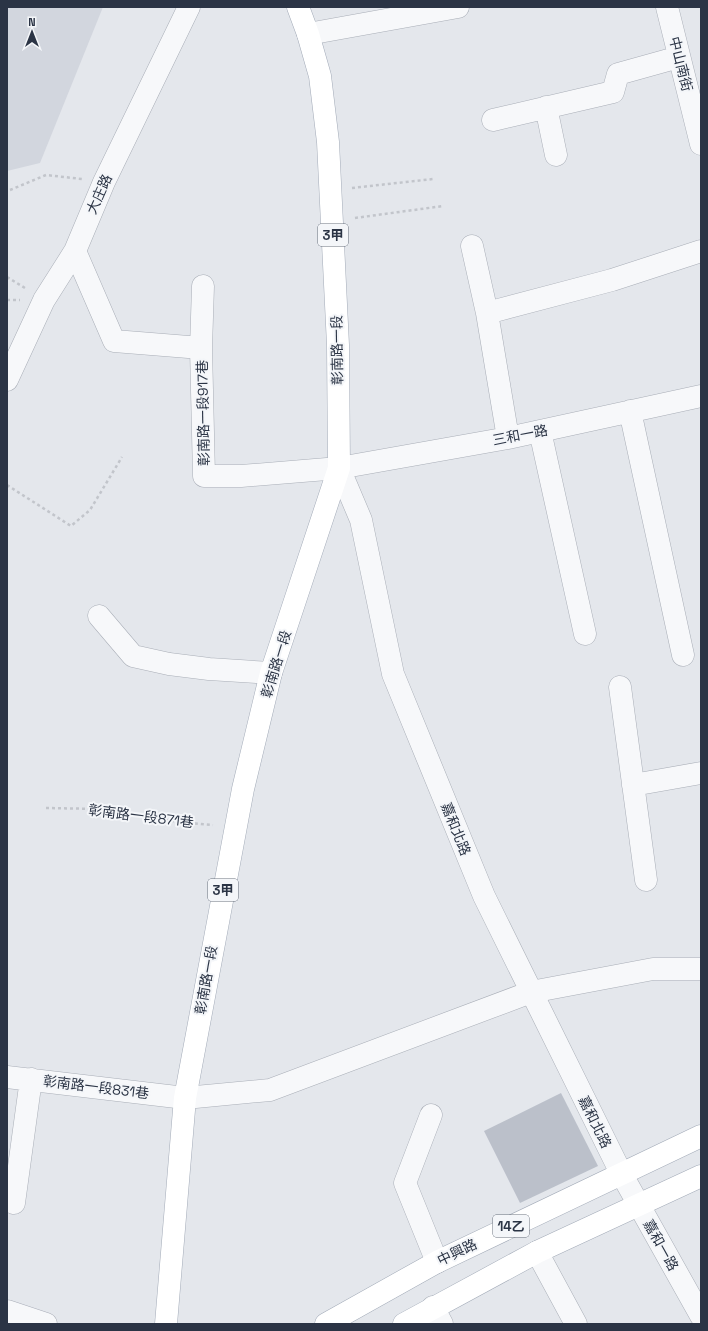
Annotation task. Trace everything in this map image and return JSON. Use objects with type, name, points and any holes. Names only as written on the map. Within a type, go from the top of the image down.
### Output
[{"type":"main road","name":"彰南路一段","points":[[166,1324],[185,1098],[242,789],[272,673],[339,468],[338,345],[328,142],[320,76],[308,34],[298,7]]},
{"type":"main road","name":"中興路","points":[[326,1324],[437,1262],[701,1136]]},
{"type":"main road","name":"14乙","points":[[404,1324],[438,1316],[537,1252],[701,1176]]},
{"type":"street","name":"大庄路","points":[[7,380],[44,300],[75,250],[104,182],[189,7]]},
{"type":"street","points":[[308,34],[458,7]]},
{"type":"street","name":"中山南街","points":[[667,7],[701,144]]},
{"type":"street","points":[[493,120],[613,92],[618,74],[679,57]]},
{"type":"street","points":[[546,107],[556,155]]},
{"type":"street","points":[[472,246],[487,314],[508,438]]},
{"type":"street","points":[[75,250],[114,342],[202,348]]},
{"type":"street","points":[[487,314],[612,280],[701,252]]},
{"type":"street","name":"彰南路一段917巷","points":[[202,286],[204,476],[241,476],[339,468]]},
{"type":"street","name":"三和一路","points":[[339,468],[508,438],[701,396]]},
{"type":"street","points":[[630,411],[683,655]]},
{"type":"street","points":[[540,431],[585,634]]},
{"type":"street","name":"嘉和北路","points":[[339,468],[361,520],[393,674],[484,896],[621,1173]]},
{"type":"street","points":[[99,616],[132,656],[169,664],[272,673]]},
{"type":"street","points":[[620,687],[646,880]]},
{"type":"street","points":[[633,785],[701,773]]},
{"type":"street","name":"彰南路一段831巷","points":[[7,1076],[185,1098],[270,1090],[531,992],[653,969],[701,969]]},
{"type":"street","points":[[14,1203],[31,1079]]},
{"type":"street","points":[[431,1115],[405,1183],[437,1262]]},
{"type":"street","name":"嘉和一路","points":[[621,1173],[701,1316]]},
{"type":"street","points":[[537,1252],[576,1324]]},
{"type":"street","points":[[7,1311],[46,1324]]},
{"type":"path","points":[[10,190],[46,175],[104,182]]},
{"type":"path","points":[[330,190],[433,179]]},
{"type":"path","points":[[332,221],[443,206]]},
{"type":"path","points":[[7,485],[71,526],[90,510],[122,457]]},
{"type":"path","name":"彰南路一段871巷","points":[[46,808],[101,808],[179,822],[235,826]]},
{"type":"shaded area","points":[[7,7],[103,7],[40,163],[7,171]]},
{"type":"building","points":[[561,1093],[598,1166],[520,1203],[484,1131]]}]
